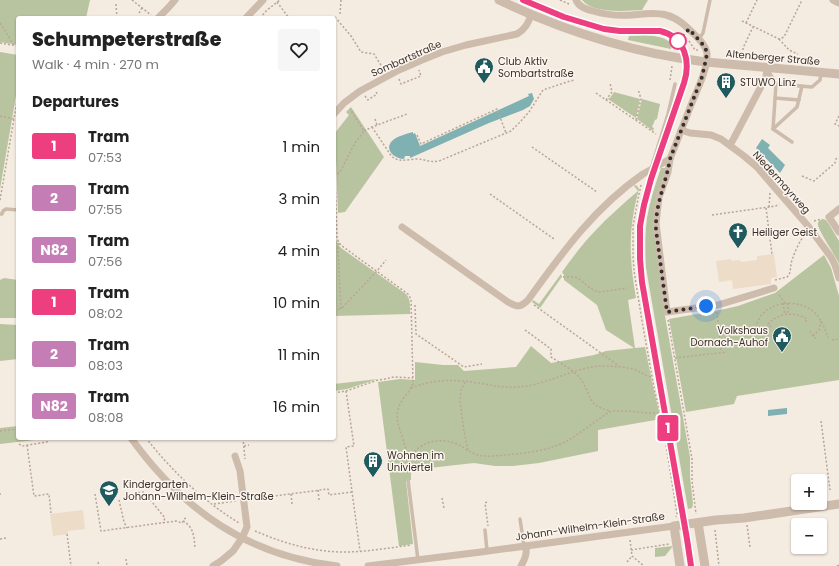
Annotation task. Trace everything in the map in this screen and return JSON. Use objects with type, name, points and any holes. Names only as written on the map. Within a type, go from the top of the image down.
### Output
[{"type":"street","points":[[160,16],[175,0]]},
{"type":"street","points":[[248,16],[263,0]]},
{"type":"street","name":"Altenberger Straße","points":[[499,0],[531,15],[575,31],[630,48],[706,62],[839,74]]},
{"type":"street","points":[[576,0],[578,4],[586,9],[604,14],[619,15],[655,13],[666,15],[689,29],[706,49],[706,62],[702,77],[670,159],[668,172],[660,197],[656,223],[667,312],[718,305],[774,288]]},
{"type":"street","points":[[832,0],[839,3]]},
{"type":"street","name":"Sombartstraße","points":[[336,112],[344,103],[360,91],[377,81],[416,63],[442,52],[466,45],[517,34],[524,30],[531,15]]},
{"type":"street","points":[[730,145],[766,77],[767,68]]},
{"type":"street","name":"Niedermayrweg","points":[[681,130],[690,133],[711,135],[721,139],[756,167],[809,228],[831,257],[839,278]]},
{"type":"street","points":[[402,227],[508,302],[515,306],[520,306],[528,300],[572,240],[615,196],[647,172],[670,159]]},
{"type":"street","points":[[839,208],[829,217],[839,232]]},
{"type":"street","points":[[133,440],[153,466],[180,494],[207,516],[229,531],[272,552],[323,565],[337,566]]},
{"type":"street","points":[[213,566],[221,562],[232,552],[246,532],[247,525],[240,471],[235,456]]},
{"type":"street","name":"Johann-Wilhelm-Klein-Straße","points":[[368,566],[698,522],[744,518],[839,504]]},
{"type":"street","points":[[698,522],[705,566]]},
{"type":"street","points":[[674,526],[680,566]]},
{"type":"street","points":[[520,566],[526,555],[525,546]]},
{"type":"lane","points":[[696,37],[699,37],[703,32],[710,0]]},
{"type":"lane","points":[[767,68],[776,84],[773,129]]},
{"type":"lane","points":[[776,84],[812,87],[820,80],[821,72]]},
{"type":"lane","points":[[647,172],[667,119],[675,84]]},
{"type":"lane","points":[[773,129],[797,107],[802,86]]},
{"type":"lane","points":[[775,98],[799,100]]},
{"type":"lane","points":[[773,129],[792,142]]},
{"type":"lane","points":[[0,214],[2,214],[6,209],[16,210]]},
{"type":"lane","points":[[408,480],[418,560]]},
{"type":"lane","points":[[520,519],[525,546]]},
{"type":"lane","points":[[487,530],[488,551]]},
{"type":"path","points":[[132,0],[149,13]]},
{"type":"path","points":[[262,16],[280,0]]},
{"type":"path","points":[[340,14],[341,0]]},
{"type":"path","points":[[746,23],[757,0]]},
{"type":"path","points":[[779,39],[784,37],[802,0]]},
{"type":"path","points":[[277,2],[288,16]]},
{"type":"path","points":[[116,4],[117,16]]},
{"type":"path","points":[[139,13],[142,8]]},
{"type":"path","points":[[336,18],[351,36],[361,52],[374,54],[384,70]]},
{"type":"path","points":[[742,21],[779,39],[789,50],[798,54]]},
{"type":"path","points":[[0,23],[14,45]]},
{"type":"path","points":[[743,54],[743,48],[754,27]]},
{"type":"path","points":[[0,43],[14,45]]},
{"type":"path","points":[[672,66],[670,80],[674,89]]},
{"type":"path","points":[[399,79],[400,84],[421,76],[419,70]]},
{"type":"path","points":[[372,127],[392,157],[400,160],[416,159],[430,162],[439,161],[511,131],[529,112],[543,90],[575,80]]},
{"type":"path","points":[[606,100],[612,92],[610,83]]},
{"type":"path","points":[[636,120],[641,99],[638,89]]},
{"type":"path","points":[[364,95],[368,100],[377,94],[376,91]]},
{"type":"path","points":[[596,93],[656,134]]},
{"type":"path","points":[[0,200],[16,107]]},
{"type":"path","points":[[349,107],[364,131]]},
{"type":"path","points":[[418,135],[421,144],[497,109],[506,133]]},
{"type":"path","points":[[336,175],[340,172],[355,143],[364,131],[407,114]]},
{"type":"path","points":[[0,116],[14,119]]},
{"type":"path","points":[[839,116],[835,124],[839,126]]},
{"type":"path","points":[[375,119],[377,125]]},
{"type":"path","points":[[532,147],[597,192]]},
{"type":"path","points":[[802,176],[814,181],[835,163],[837,156]]},
{"type":"path","points":[[647,172],[638,199],[634,218],[633,256],[635,282],[652,377],[661,413],[677,514]]},
{"type":"path","points":[[2,185],[6,186]]},
{"type":"path","points":[[770,191],[768,207],[772,254]]},
{"type":"path","points":[[490,194],[554,239]]},
{"type":"path","points":[[712,215],[776,206],[784,199]]},
{"type":"path","points":[[336,207],[337,238],[339,243],[408,294],[412,299],[414,378],[411,388],[399,405],[397,411],[397,418],[406,446],[408,480]]},
{"type":"path","points":[[771,281],[787,277],[790,274],[791,264],[802,238],[816,220],[829,217]]},
{"type":"path","points":[[339,243],[341,309]]},
{"type":"path","points":[[336,310],[341,309],[378,271],[386,260]]},
{"type":"path","points":[[563,277],[571,276],[576,278],[596,292],[627,288]]},
{"type":"path","points":[[774,288],[784,303],[785,314]]},
{"type":"path","points":[[528,300],[620,367]]},
{"type":"path","points":[[752,347],[758,322],[761,316],[772,307],[784,303],[800,304],[810,309],[818,316],[828,338]]},
{"type":"path","points":[[788,303],[788,314]]},
{"type":"path","points":[[415,305],[416,334],[464,367],[482,364]]},
{"type":"path","points":[[717,310],[721,352]]},
{"type":"path","points":[[667,312],[692,459],[695,511]]},
{"type":"path","points":[[771,327],[768,324],[771,321],[776,317],[785,314],[804,317],[807,319],[805,323]]},
{"type":"path","points":[[412,323],[416,316]]},
{"type":"path","points":[[813,336],[819,330],[821,321]]},
{"type":"path","points":[[525,330],[551,349],[551,357],[579,377],[584,384],[592,402],[603,410],[661,413]]},
{"type":"path","points":[[810,331],[813,336],[818,339]]},
{"type":"path","points":[[765,345],[768,335]]},
{"type":"path","points":[[832,340],[839,339]]},
{"type":"path","points":[[675,358],[727,352]]},
{"type":"path","points":[[411,388],[433,381],[456,380],[495,387],[530,386],[596,366],[632,369],[652,377]]},
{"type":"path","points":[[336,393],[346,391],[378,380],[394,377],[414,378]]},
{"type":"path","points":[[465,382],[461,390],[460,401],[468,450]]},
{"type":"path","points":[[346,391],[354,446],[346,447],[360,551]]},
{"type":"path","points":[[407,462],[414,451],[418,448],[429,442],[436,441],[458,444],[478,454],[494,456],[549,448],[567,441],[610,411]]},
{"type":"path","points":[[821,421],[830,490]]},
{"type":"path","points":[[0,431],[16,429]]},
{"type":"path","points":[[20,444],[22,446],[47,442],[46,440]]},
{"type":"path","points":[[148,440],[161,457],[190,486],[212,504],[243,525]]},
{"type":"path","points":[[27,445],[34,496],[49,494],[51,513]]},
{"type":"path","points":[[244,446],[249,445]]},
{"type":"path","points":[[250,499],[328,489],[329,495],[352,492]]},
{"type":"path","points":[[318,490],[319,500]]},
{"type":"path","points":[[134,493],[144,492],[165,518],[163,523]]},
{"type":"path","points":[[95,494],[100,531],[163,523],[182,523],[186,517]]},
{"type":"path","points":[[291,494],[292,504]]},
{"type":"path","points":[[442,498],[444,508]]},
{"type":"path","points":[[119,500],[124,522],[127,528]]},
{"type":"path","points":[[212,504],[240,501]]},
{"type":"path","points":[[487,502],[485,502],[488,524],[487,530]]},
{"type":"path","points":[[184,521],[188,524],[193,533],[196,548]]},
{"type":"path","points":[[747,525],[750,547]]},
{"type":"path","points":[[254,530],[285,543],[337,552],[416,545]]},
{"type":"path","points":[[715,530],[719,566]]},
{"type":"path","points":[[67,534],[71,566]]},
{"type":"path","points":[[0,539],[6,538]]},
{"type":"path","points":[[630,540],[632,556],[644,566]]},
{"type":"path","points":[[631,550],[671,544],[672,542]]},
{"type":"path","points":[[627,562],[632,556]]},
{"type":"path","points":[[126,559],[127,566]]},
{"type":"path","points":[[98,562],[99,566]]},
{"type":"green space","points":[[0,0],[90,0],[86,16],[16,16],[16,45],[0,42]]},
{"type":"green space","points":[[582,0],[648,0],[642,10],[610,11],[594,8]]},
{"type":"green space","points":[[645,35],[663,38],[672,44],[671,49],[628,40],[629,36]]},
{"type":"green space","points":[[0,52],[16,55],[16,96],[0,189]]},
{"type":"green space","points":[[614,92],[640,99],[636,118],[608,99]]},
{"type":"green space","points":[[642,99],[660,104],[657,119],[652,127],[654,128],[653,131],[637,119]]},
{"type":"green space","points":[[351,107],[384,157],[345,212],[338,213],[336,132],[349,115],[346,112]]},
{"type":"green space","points":[[661,168],[665,168],[666,170],[654,225],[665,316],[690,457],[690,477],[693,504],[692,508],[688,509],[646,268],[645,243],[647,218]]},
{"type":"green space","points":[[635,185],[639,189],[631,231],[631,256],[636,298],[628,300],[635,348],[645,347],[661,419],[598,430],[598,451],[539,463],[513,466],[495,466],[474,463],[411,470],[411,480],[406,481],[413,544],[399,546],[378,382],[400,379],[415,380],[415,362],[458,365],[464,371],[516,367],[531,346],[551,363],[594,355],[606,351],[634,348],[606,330],[597,305],[564,280],[564,275],[562,272],[591,235],[638,191],[634,186]]},
{"type":"green space","points":[[823,219],[829,224],[839,241],[839,264],[818,226],[819,221]]},
{"type":"green space","points":[[336,238],[341,248],[408,296],[410,314],[336,316]]},
{"type":"green space","points":[[824,255],[831,268],[839,296],[839,380],[737,396],[734,404],[686,412],[669,319],[738,306],[775,293]]},
{"type":"green space","points":[[561,274],[562,277],[540,308],[532,302],[533,300],[539,304]]},
{"type":"green space","points":[[4,278],[16,280],[16,318],[0,318],[0,280]]},
{"type":"green space","points":[[0,324],[16,325],[16,359],[0,361]]},
{"type":"green space","points":[[378,379],[347,389],[336,391],[336,384]]},
{"type":"green space","points":[[16,426],[16,440],[34,440],[0,444],[0,428]]},
{"type":"green space","points":[[673,546],[665,556],[655,557],[655,548]]},
{"type":"shaded area","points":[[774,254],[777,277],[771,278],[771,284],[733,289],[732,280],[719,282],[716,261],[731,259],[732,261],[740,260],[741,262],[757,260],[757,256]]},
{"type":"shaded area","points":[[83,510],[85,529],[68,531],[68,534],[53,536],[50,514]]},
{"type":"water","points":[[532,93],[534,99],[530,106],[523,110],[489,123],[410,158],[410,156],[405,156],[404,159],[400,159],[391,153],[389,147],[390,144],[402,135],[413,132],[413,134],[415,133],[420,146],[529,96],[528,94]]},
{"type":"water","points":[[762,139],[770,145],[768,148],[785,165],[780,173],[756,148]]},
{"type":"water","points":[[787,408],[787,414],[768,416],[768,410]]},
{"type":"tram line","points":[[523,0],[564,17],[604,29],[626,31],[660,31],[674,37],[679,42],[686,55],[686,77],[651,179],[644,205],[640,226],[640,259],[642,282],[691,566]]},
{"type":"tram line","name":"1","points":[[523,0],[564,17],[604,29],[664,32],[671,35],[678,41],[685,53],[687,60],[687,72],[651,179],[641,216],[640,259],[642,282],[691,566]]},
{"type":"place","name":"Club Aktiv Sombartstraße","points":[[484,84]]},
{"type":"place","name":"STUWO Linz","points":[[726,99]]},
{"type":"place","name":"Heiliger Geist","points":[[738,249]]},
{"type":"place","name":"Volkshaus Dornach-Auhof","points":[[782,353]]},
{"type":"place","name":"Wohnen im Univiertel","points":[[373,478]]},
{"type":"place","name":"Kindergarten Johann-Wilhelm-Klein-Straße","points":[[109,507]]},
{"type":"route","points":[[678,41],[689,29],[705,47],[707,53],[702,77],[670,159],[668,172],[661,190],[656,218],[656,230],[667,312],[706,306]]}]
